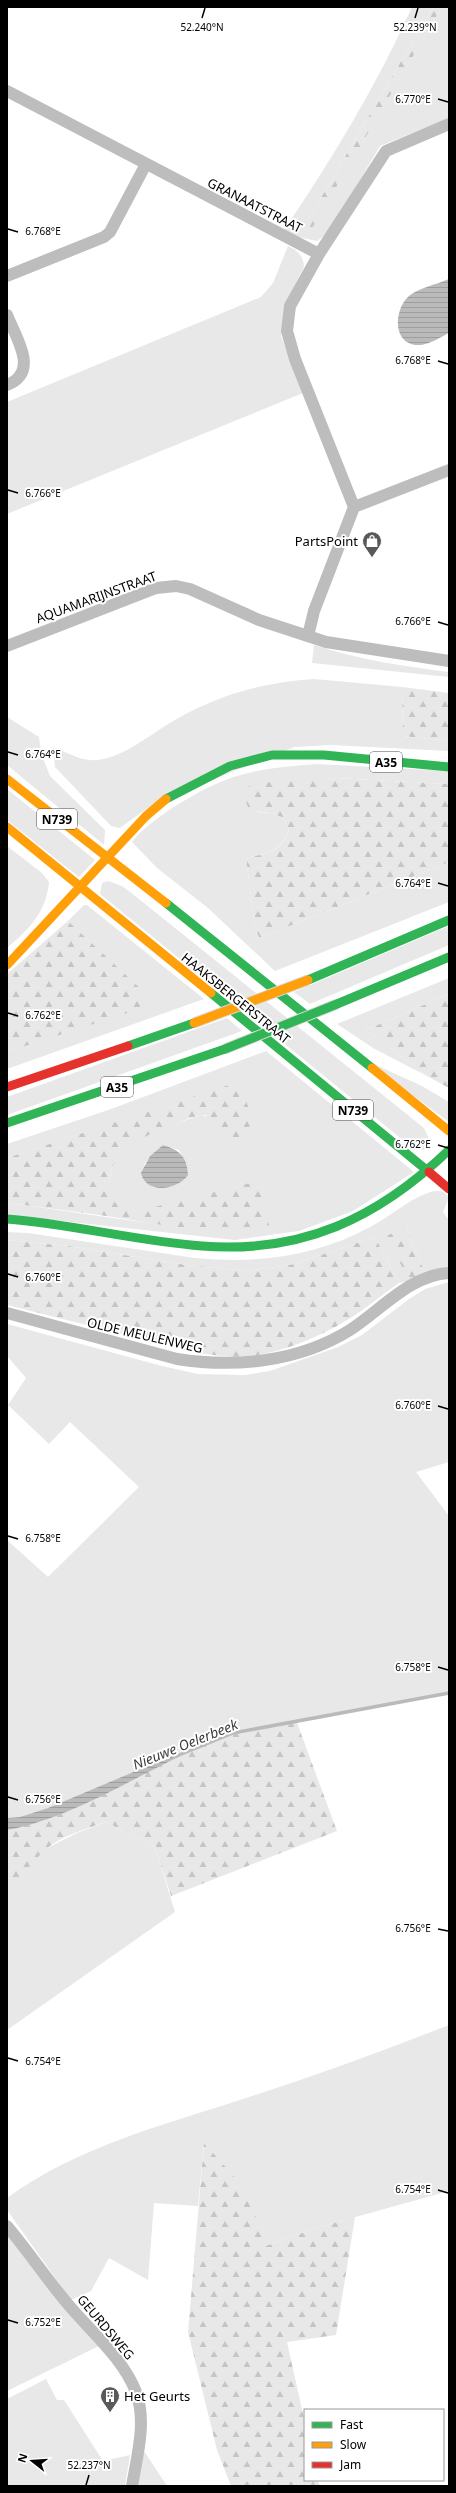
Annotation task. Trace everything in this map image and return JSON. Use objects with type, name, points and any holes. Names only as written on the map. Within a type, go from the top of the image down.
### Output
[{"type":"main road","name":"A35","points":[[7,965],[146,816],[173,794],[230,766],[272,755],[324,755],[449,767]]},
{"type":"main road","name":"N739","points":[[7,779],[107,859],[203,931],[449,1131]]},
{"type":"main road","name":"HAAKSBERGERSTRAAT","points":[[7,827],[449,1189]]},
{"type":"main road","points":[[7,1087],[194,1023],[308,980],[449,920]]},
{"type":"main road","name":"A35","points":[[7,1123],[225,1048],[337,1004],[449,957]]},
{"type":"main road","points":[[7,1219],[73,1226],[203,1246],[274,1245],[316,1236],[360,1219],[405,1191],[429,1172],[449,1150]]},
{"type":"street","name":"GRANAATSTRAAT","points":[[7,91],[319,254]]},
{"type":"street","points":[[308,636],[314,611],[354,507],[295,359],[287,331],[290,306],[319,254],[386,151],[449,124]]},
{"type":"street","points":[[7,276],[104,237],[110,232],[146,164]]},
{"type":"street","points":[[7,315],[25,361],[21,375],[16,382],[7,385]]},
{"type":"street","points":[[354,507],[449,470]]},
{"type":"street","name":"AQUAMARIJNSTRAAT","points":[[7,646],[163,586],[190,589],[259,620],[342,645],[449,661]]},
{"type":"street","name":"OLDE MEULENWEG","points":[[7,1313],[177,1359],[203,1364],[249,1363],[328,1342],[350,1330],[414,1283],[426,1277],[449,1273]]},
{"type":"street","name":"GEURDSWEG","points":[[7,2226],[66,2302],[120,2363],[136,2393],[140,2412],[140,2442],[132,2486]]},
{"type":"green space","points":[[412,7],[433,7],[305,225],[311,229],[442,7],[449,7],[449,118],[380,146],[329,232],[317,241],[298,237],[284,230],[353,121],[384,65]]},
{"type":"green space","points":[[433,7],[442,7],[311,230],[305,225]]},
{"type":"green space","points":[[288,246],[299,254],[303,260],[304,267],[284,306],[281,336],[303,393],[7,514],[7,402],[261,297],[273,283]]},
{"type":"green space","points":[[314,645],[348,655],[381,662],[449,672],[449,677],[312,663]]},
{"type":"green space","points":[[314,679],[402,687],[403,736],[449,741],[449,751],[331,745],[294,747],[153,804],[120,828],[111,826],[55,767],[53,747],[85,760],[107,758],[127,750],[191,711],[208,703],[242,691],[259,687],[277,683]]},
{"type":"green space","points":[[402,687],[449,693],[449,741],[403,736]]},
{"type":"green space","points":[[7,717],[39,737],[41,753],[50,776],[105,830],[104,845],[7,765]]},
{"type":"green space","points":[[317,764],[449,771],[449,784],[336,778],[250,786],[257,812],[270,813],[282,817],[289,829],[282,843],[272,851],[246,858],[255,928],[259,937],[449,862],[449,902],[275,971],[208,908],[157,868],[132,842],[152,823],[180,803],[225,780],[267,769]]},
{"type":"green space","points":[[336,778],[449,784],[449,862],[259,937],[255,928],[246,858],[273,851],[282,843],[289,829],[282,817],[270,813],[249,810],[242,791],[248,787],[271,782]]},
{"type":"green space","points":[[7,789],[95,860],[79,877],[7,820]]},
{"type":"green space","points":[[7,846],[42,873],[49,882],[44,903],[35,920],[7,948]]},
{"type":"green space","points":[[108,881],[122,886],[129,891],[424,1128],[430,1141],[429,1147],[423,1150],[409,1145],[100,894],[102,883]]},
{"type":"green space","points":[[7,889],[14,902],[14,912],[7,925]]},
{"type":"green space","points":[[84,905],[87,905],[204,999],[7,1069],[7,1052],[149,1005],[101,952],[68,921]]},
{"type":"green space","points":[[68,921],[143,991],[149,1006],[7,1052],[7,974]]},
{"type":"green space","points":[[449,926],[449,945],[310,1004],[294,992]]},
{"type":"green space","points":[[449,978],[449,994],[366,1030],[427,1076],[373,1048],[337,1024]]},
{"type":"green space","points":[[449,994],[449,1088],[427,1076],[366,1030]]},
{"type":"green space","points":[[227,1018],[242,1031],[7,1115],[7,1097]]},
{"type":"green space","points":[[266,1051],[414,1172],[353,1211],[299,1231],[235,1240],[7,1215],[7,1203],[134,1221],[198,1227],[262,1226],[146,1211],[129,1212],[119,1208],[114,1202],[109,1186],[115,1160],[125,1148],[142,1137],[201,1115],[210,1117],[217,1130],[238,1083],[7,1158],[7,1144],[114,1108]],"holes":[[[163,1145],[179,1150],[186,1166],[186,1176],[178,1182],[162,1187],[144,1165],[150,1156]]]},
{"type":"green space","points":[[365,1060],[422,1086],[449,1102],[449,1122]]},
{"type":"green space","points":[[238,1083],[249,1109],[249,1129],[245,1135],[236,1139],[224,1135],[217,1130],[206,1115],[191,1118],[131,1144],[118,1157],[113,1166],[110,1176],[110,1185],[114,1201],[119,1208],[135,1212],[258,1181],[269,1225],[229,1230],[208,1230],[167,1226],[81,1212],[7,1203],[7,1158]]},
{"type":"green space","points":[[435,1191],[442,1191],[449,1197],[443,1212],[449,1220],[449,1269],[425,1273],[405,1226],[409,1281],[399,1283],[375,1237],[290,1265],[247,1271],[186,1265],[68,1246],[7,1240],[7,1232],[28,1233],[195,1258],[218,1260],[263,1259],[307,1251],[351,1237],[380,1222],[418,1197]]},
{"type":"green space","points":[[405,1226],[425,1273],[409,1281],[387,1236]]},
{"type":"green space","points":[[375,1237],[399,1283],[357,1314],[332,1329],[309,1340],[284,1349],[260,1355],[236,1357],[198,1353],[7,1305],[7,1240],[68,1246],[186,1265],[247,1271],[290,1265]]},
{"type":"green space","points":[[449,1282],[449,1462],[416,1472],[449,1516],[449,1693],[233,1733],[176,1754],[48,1808],[20,1817],[7,1818],[7,1540],[48,1577],[139,1487],[70,1422],[49,1444],[8,1405],[26,1378],[7,1356],[7,1324],[162,1366],[198,1374],[244,1375],[270,1371],[338,1347],[362,1335],[409,1299],[425,1289]]},
{"type":"green space","points":[[296,1720],[337,1831],[171,1896],[155,1847],[106,1822],[75,1833],[53,1844],[41,1853],[18,1877],[7,1884],[7,1830],[43,1821],[67,1811],[178,1755],[233,1733]]},
{"type":"green space","points":[[106,1822],[155,1847],[175,1912],[7,2030],[7,1884],[47,1848],[77,1833]]},
{"type":"green space","points":[[449,2025],[449,2191],[316,2228],[266,2246],[250,2206],[204,2143],[198,2206],[154,2203],[148,2280],[109,2258],[91,2291],[71,2300],[7,2210],[7,2198],[34,2180],[63,2164],[92,2151],[153,2128],[272,2090],[374,2054]]},
{"type":"green space","points":[[204,2143],[240,2183],[258,2221],[266,2246],[316,2228],[355,2217],[336,2335],[287,2342],[304,2418],[304,2481],[318,2481],[320,2486],[231,2486],[217,2450],[188,2332]]},
{"type":"green space","points":[[7,2231],[99,2346],[7,2391]]},
{"type":"green space","points":[[46,2379],[57,2400],[64,2400],[103,2461],[130,2455],[125,2486],[7,2486],[7,2399]]},
{"type":"green space","points":[[142,2448],[167,2486],[135,2486]]},
{"type":"shaded area","points":[[449,279],[449,333],[432,342],[421,345],[412,344],[405,340],[400,334],[398,326],[400,310],[404,302],[413,293]]},
{"type":"shaded area","points":[[163,1145],[174,1149],[182,1155],[186,1163],[188,1175],[177,1184],[163,1188],[149,1185],[144,1180],[141,1173],[150,1156]]},
{"type":"shaded area","points":[[176,1754],[178,1757],[94,1800],[51,1818],[7,1830],[7,1818],[20,1817],[48,1808]]},
{"type":"waterway","name":"Nieuwe Oelerbeek","points":[[174,1757],[233,1733],[449,1693]]},
{"type":"traffic: fast","points":[[166,799],[230,766],[272,755],[324,755],[449,767]]},
{"type":"traffic: fast","points":[[166,903],[372,1068]]},
{"type":"traffic: fast","points":[[308,980],[449,920]]},
{"type":"traffic: fast","points":[[337,1004],[449,957]]},
{"type":"traffic: fast","points":[[211,993],[429,1172]]},
{"type":"traffic: fast","points":[[225,1049],[337,1004]]},
{"type":"traffic: fast","points":[[128,1046],[194,1023]]},
{"type":"traffic: fast","points":[[7,1123],[225,1049]]},
{"type":"traffic: fast","points":[[7,1219],[31,1221],[177,1244],[238,1247],[273,1244],[305,1237],[336,1226],[366,1212],[395,1195],[449,1150]]},
{"type":"traffic: slow","points":[[7,779],[166,903]]},
{"type":"traffic: slow","points":[[7,965],[146,816],[166,799]]},
{"type":"traffic: slow","points":[[7,827],[211,993]]},
{"type":"traffic: slow","points":[[194,1023],[308,980]]},
{"type":"traffic: slow","points":[[372,1068],[449,1131]]},
{"type":"traffic: jam","points":[[7,1087],[128,1046]]},
{"type":"traffic: jam","points":[[429,1172],[449,1189]]},
{"type":"place","name":"PartsPoint","points":[[372,558]]},
{"type":"place","name":"Het Geurts","points":[[110,2413]]}]
